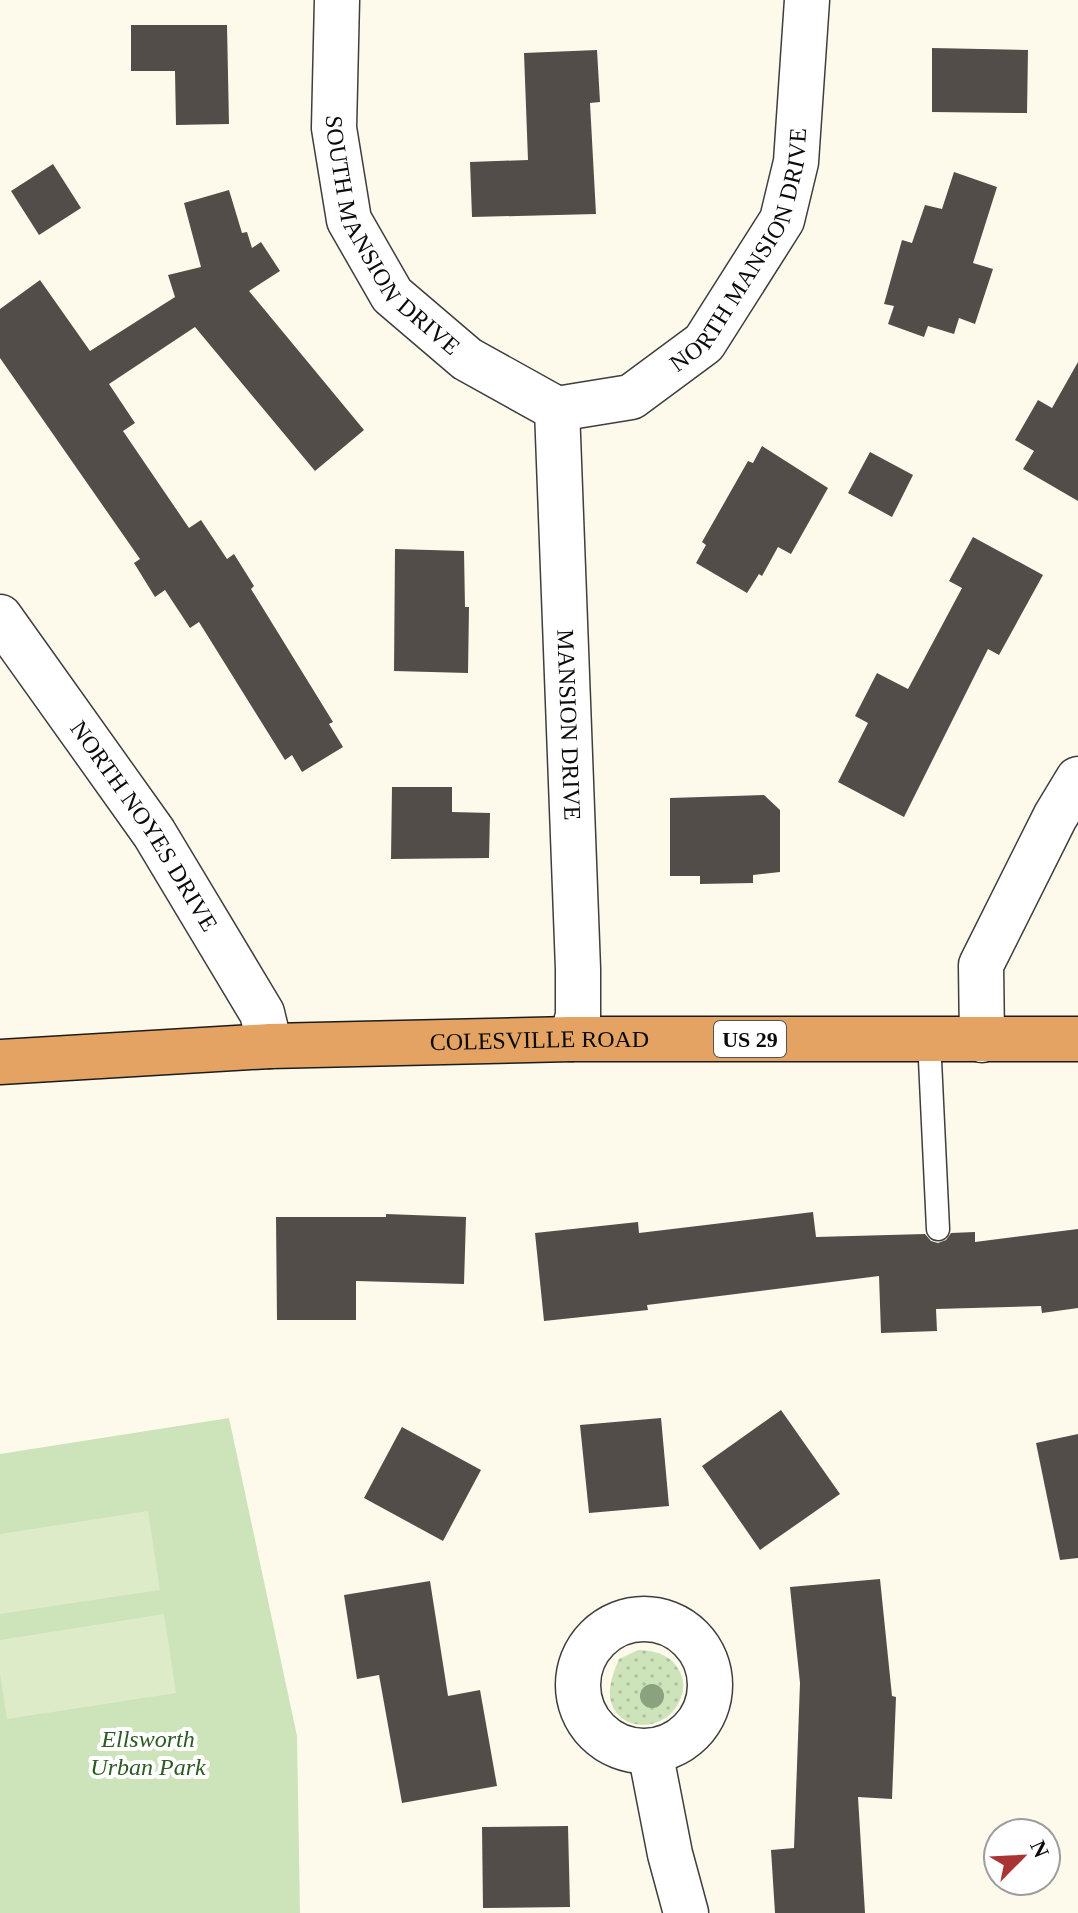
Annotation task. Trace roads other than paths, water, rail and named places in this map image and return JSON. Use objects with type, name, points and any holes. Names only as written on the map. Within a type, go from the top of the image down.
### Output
[{"type":"highway","name":"COLESVILLE ROAD","points":[[0,1062],[270,1046],[571,1039],[1078,1039]]},
{"type":"street","name":"SOUTH MANSION DRIVE","points":[[337,0],[334,128],[349,220],[392,295],[467,359],[557,409]]},
{"type":"street","name":"NORTH MANSION DRIVE","points":[[557,409],[631,397],[704,343],[782,220],[796,162],[807,0]]},
{"type":"street","name":"MANSION DRIVE","points":[[557,409],[578,969],[578,1016],[571,1039]]},
{"type":"street","name":"NORTH NOYES DRIVE","points":[[0,617],[154,833],[262,1013],[270,1046]]},
{"type":"street","points":[[982,1040],[981,965],[1055,817],[1078,779]]},
{"type":"street","points":[[650,1751],[670,1854],[686,1913]]},
{"type":"lane","points":[[929,1039],[938,1229]]},
{"type":"park label","name":"Ellsworth Urban Park","points":[[148,1753]]}]
